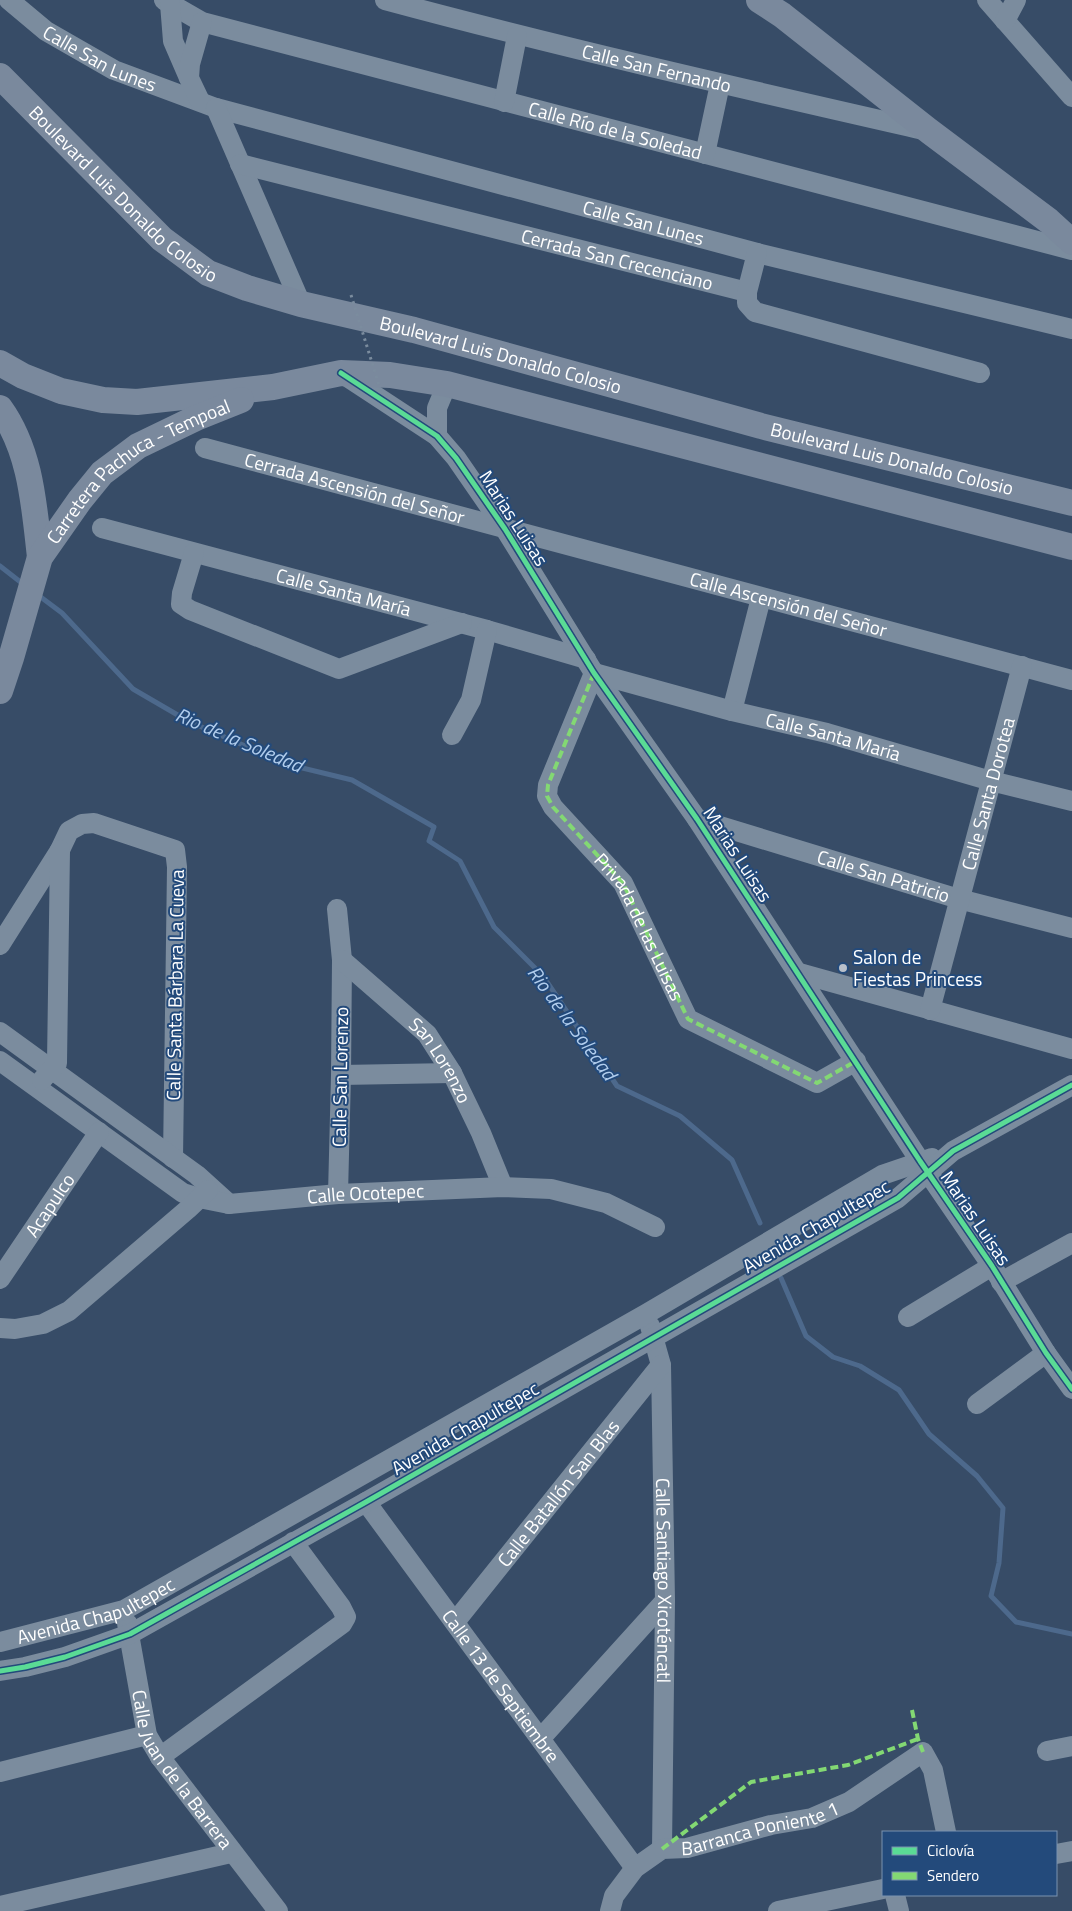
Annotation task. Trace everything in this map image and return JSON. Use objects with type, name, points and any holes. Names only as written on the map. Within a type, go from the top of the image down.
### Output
[{"type":"main road","points":[[759,0],[782,15],[1072,242]]},
{"type":"main road","name":"Boulevard Luis Donaldo Colosio","points":[[0,76],[162,239],[208,273],[247,288],[301,304],[414,330],[761,426],[1072,503]]},
{"type":"main road","points":[[0,363],[23,376],[61,392],[102,400],[137,402],[273,387]]},
{"type":"main road","name":"Boulevard Luis Donaldo Colosio","points":[[273,387],[341,373],[390,375],[446,384],[1072,547]]},
{"type":"main road","name":"Carretera Pachuca - Tempoal","points":[[0,693],[38,565],[80,500],[102,474],[138,446],[196,418],[273,387]]},
{"type":"main road","name":"Carretera Pachuca - Tempoal","points":[[0,408],[10,421],[26,460],[34,505],[38,565]]},
{"type":"street","name":"Calle San Lunes","points":[[9,0],[46,31],[114,70],[208,104],[757,254],[1072,329]]},
{"type":"street","name":"Calle San Fernando","points":[[384,0],[517,36],[929,131]]},
{"type":"street","points":[[987,0],[1072,97]]},
{"type":"street","points":[[1005,21],[1016,0]]},
{"type":"street","name":"Calle San Lunes","points":[[167,2],[172,41],[189,78],[208,104],[240,164],[301,304]]},
{"type":"street","name":"Calle Río de la Soledad","points":[[167,2],[202,22],[1072,250]]},
{"type":"street","name":"Calle San Lunes","points":[[189,78],[190,64],[202,22]]},
{"type":"street","points":[[504,102],[517,36]]},
{"type":"street","points":[[705,154],[720,84]]},
{"type":"street","name":"Cerrada San Crecenciano","points":[[240,164],[747,292]]},
{"type":"street","points":[[757,254],[747,292],[747,303],[754,312],[980,373]]},
{"type":"street","name":"Marias Luisas","points":[[341,373],[437,436],[456,458],[505,529],[590,666],[697,819],[1046,1353],[1072,1389]]},
{"type":"street","points":[[437,436],[437,408],[446,384]]},
{"type":"street","name":"Cerrada Ascensión del Señor","points":[[205,448],[505,529]]},
{"type":"street","name":"Calle Santa María","points":[[102,528],[487,630],[590,666],[732,711],[827,733],[991,781],[1072,801]]},
{"type":"street","name":"Calle Ascensión del Señor","points":[[505,529],[1072,680]]},
{"type":"street","points":[[194,553],[182,593],[181,604],[190,610],[339,669],[462,623]]},
{"type":"street","points":[[732,711],[761,598]]},
{"type":"street","points":[[452,736],[471,700],[487,630]]},
{"type":"street","name":"Privada de las Luisas","points":[[590,666],[548,785],[547,796],[553,807],[623,883],[688,1019],[817,1083],[856,1061]]},
{"type":"street","name":"Calle Santa Dorotea","points":[[930,1010],[1022,666]]},
{"type":"street","name":"Calle San Patricio","points":[[697,819],[959,899],[1072,928]]},
{"type":"street","name":"Calle Santa Bárbara La Cueva","points":[[60,850],[69,831],[82,824],[94,823],[175,850],[178,867],[173,1158]]},
{"type":"street","points":[[0,945],[60,850]]},
{"type":"street","points":[[36,1088],[57,1063],[60,850]]},
{"type":"street","name":"Calle San Lorenzo","points":[[337,909],[342,960],[338,1194]]},
{"type":"street","name":"San Lorenzo","points":[[342,960],[427,1034],[452,1073],[482,1133],[503,1187]]},
{"type":"street","points":[[799,973],[1072,1049]]},
{"type":"street","points":[[0,1032],[173,1158],[205,1192]]},
{"type":"street","points":[[2,1068],[36,1088],[183,1193],[205,1192]]},
{"type":"street","points":[[341,1074],[452,1073]]},
{"type":"street","points":[[924,1167],[1072,1085]]},
{"type":"street","name":"Acapulco","points":[[0,1279],[99,1132]]},
{"type":"street","name":"Avenida Chapultepec","points":[[0,1642],[124,1610],[646,1314],[882,1175],[924,1167]]},
{"type":"street","name":"Avenida Chapultepec","points":[[0,1671],[65,1656],[130,1634],[366,1502],[898,1198],[924,1167]]},
{"type":"street","name":"Calle Ocotepec","points":[[205,1192],[229,1204],[338,1194],[503,1187],[550,1189],[606,1203],[655,1227]]},
{"type":"street","points":[[0,1328],[15,1329],[43,1324],[69,1311],[188,1209],[205,1192]]},
{"type":"street","points":[[908,1317],[996,1274],[1072,1243]]},
{"type":"street","name":"Calle Santiago Xicoténcatl","points":[[646,1314],[661,1365],[665,1601],[662,1850]]},
{"type":"street","points":[[977,1404],[1046,1353]]},
{"type":"street","name":"Calle Batallón San Blas","points":[[455,1622],[661,1365]]},
{"type":"street","name":"Calle 13 de Septiembre","points":[[366,1502],[635,1868]]},
{"type":"street","points":[[160,1757],[342,1624],[346,1617],[293,1542]]},
{"type":"street","points":[[541,1738],[665,1601]]},
{"type":"street","name":"Calle Juan de la Barrera","points":[[124,1610],[130,1634],[147,1735],[160,1757],[278,1911]]},
{"type":"street","points":[[0,1772],[147,1735]]},
{"type":"street","points":[[1047,1751],[1072,1746]]},
{"type":"street","name":"Barranca Poniente 1","points":[[610,1911],[614,1896],[635,1868],[662,1850],[687,1848],[771,1825],[812,1818],[849,1802],[923,1752],[933,1770],[946,1831]]},
{"type":"street","points":[[1057,1854],[1072,1851]]},
{"type":"street","points":[[0,1906],[231,1852]]},
{"type":"street","points":[[778,1911],[882,1889]]},
{"type":"street","points":[[895,1896],[899,1911]]},
{"type":"path","points":[[351,296],[383,398]]},
{"type":"waterway","name":"Rio de la Soledad","points":[[0,566],[23,584]]},
{"type":"waterway","name":"Rio de la Soledad","points":[[38,595],[62,613],[133,689],[188,721],[286,764],[352,780],[434,827],[429,841],[460,861],[494,927],[543,976],[617,1086],[680,1116],[732,1160],[760,1223]]},
{"type":"waterway","points":[[781,1278],[806,1336],[833,1357],[860,1366],[899,1390],[929,1434],[977,1476],[1003,1508],[999,1563],[991,1596],[1016,1622],[1072,1634]]},
{"type":"marked path","points":[[594,673],[548,785],[547,796],[553,807],[623,883],[688,1019],[817,1083],[856,1061]]},
{"type":"marked path","points":[[912,1710],[918,1739],[923,1752]]},
{"type":"marked path","points":[[662,1849],[751,1782],[848,1765],[918,1739]]},
{"type":"cycle path","points":[[341,373],[437,436],[456,458],[505,529],[594,673],[697,819],[920,1161],[992,1266],[1046,1353],[1072,1389]]},
{"type":"cycle path","points":[[0,1671],[65,1657],[130,1634],[366,1502],[898,1198],[953,1151],[1072,1085]]},
{"type":"place","name":"Salon de Fiestas Princess","points":[[843,968]]}]
